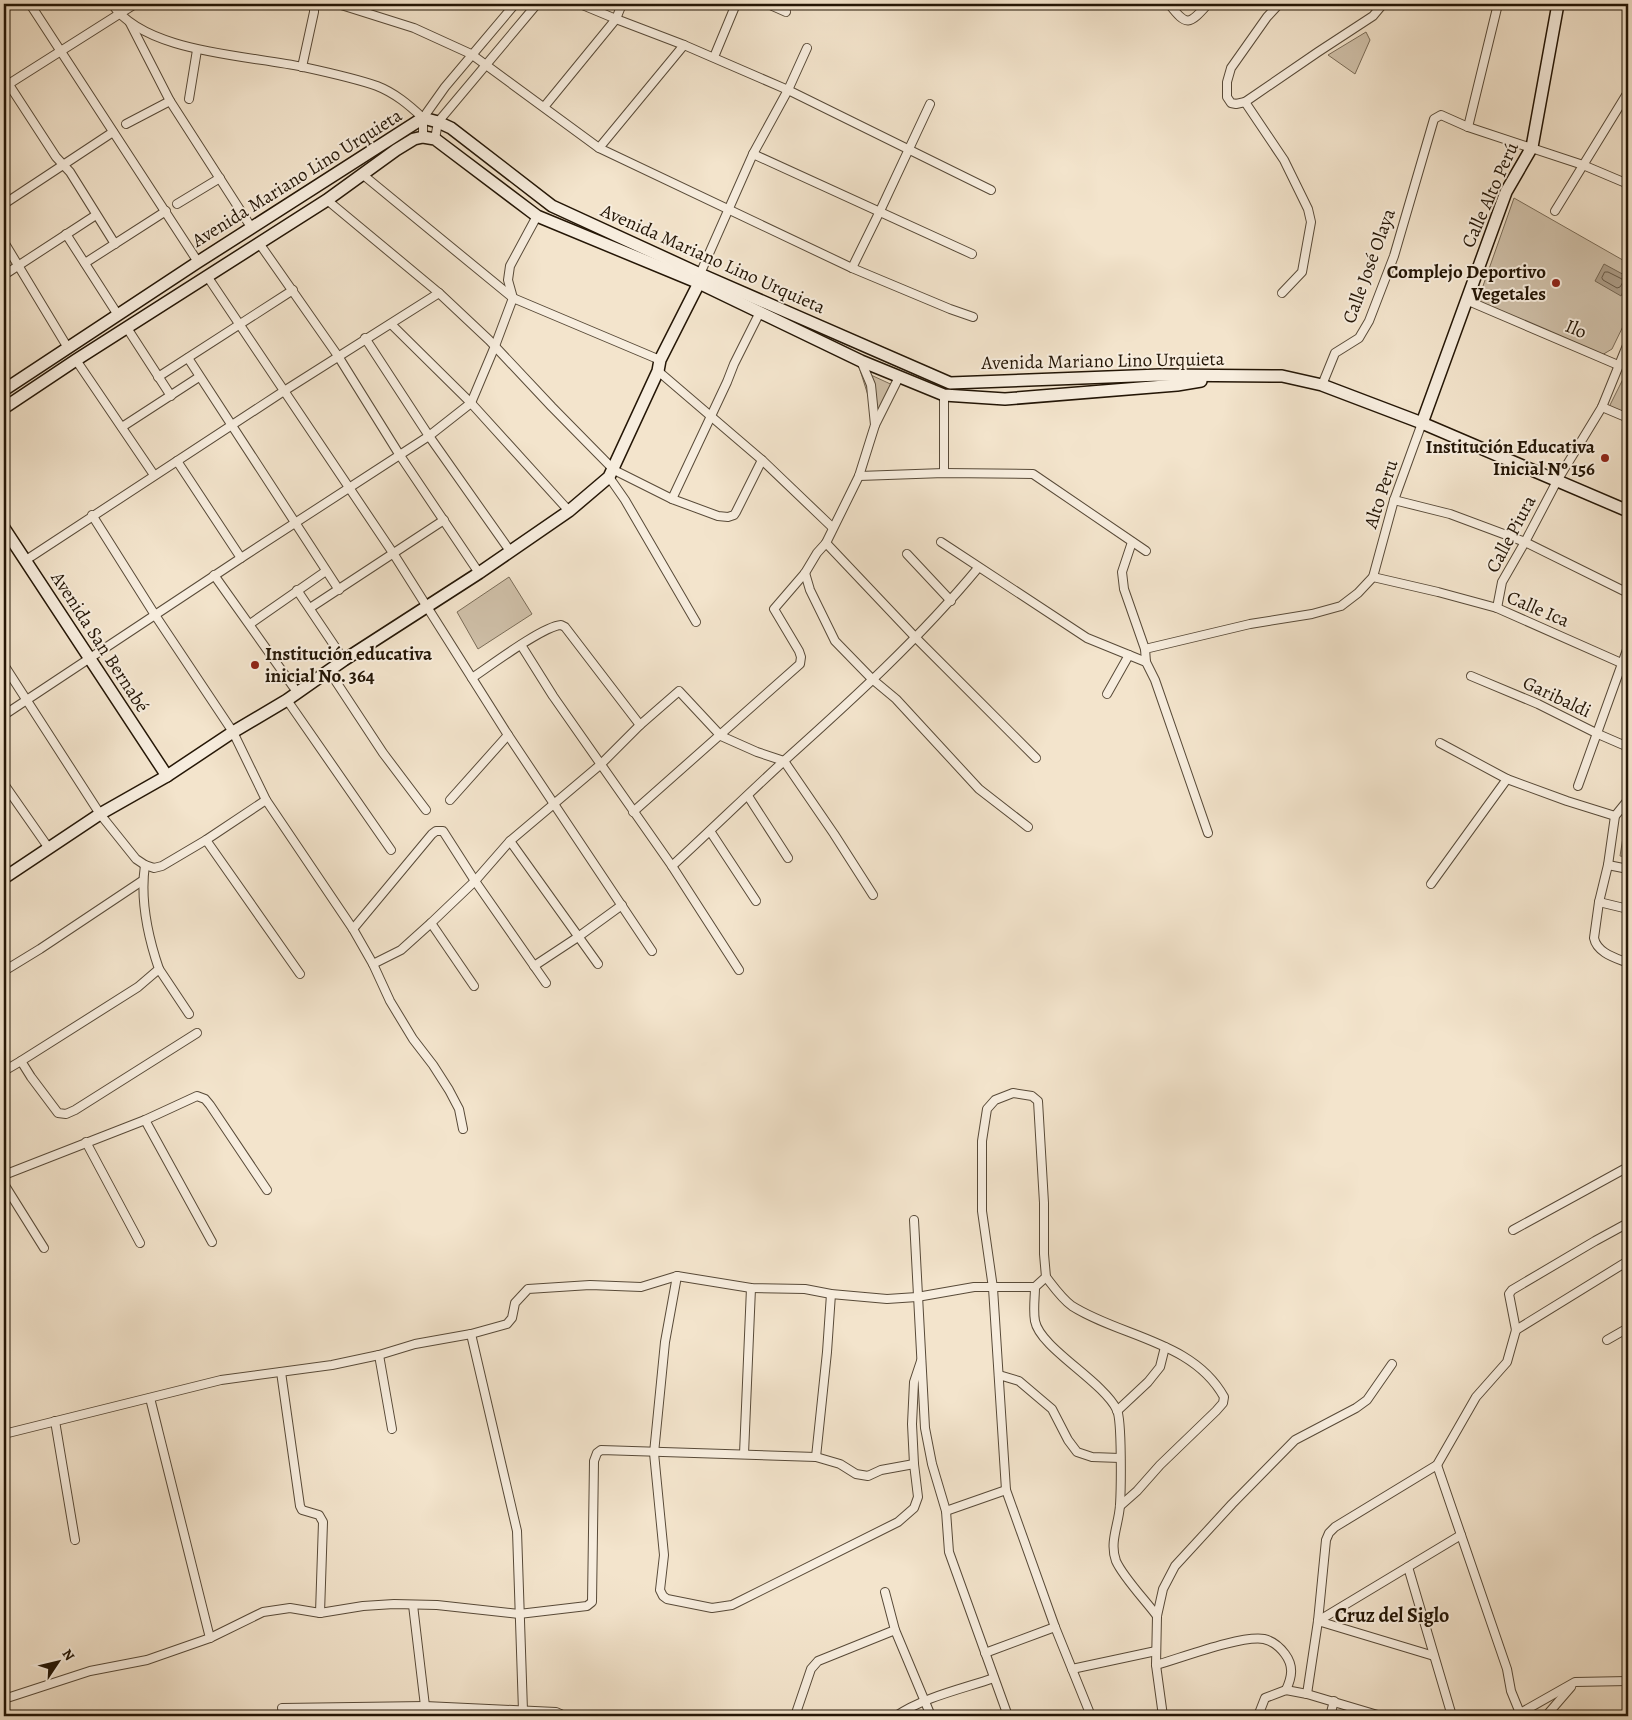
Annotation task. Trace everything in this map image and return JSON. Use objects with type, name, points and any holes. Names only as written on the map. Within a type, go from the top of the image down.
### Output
[{"type":"main road","name":"Calle Alto Perú","points":[[1422,423],[1506,192],[1532,147],[1558,4]]},
{"type":"main road","name":"Avenida Mariano Lino Urquieta","points":[[4,390],[251,227],[424,118],[451,128],[552,206],[699,278],[760,312],[861,361],[944,395],[1005,399],[1177,385],[1239,376]]},
{"type":"main road","name":"Avenida Mariano Lino Urquieta","points":[[4,408],[327,200],[396,150],[414,139],[423,137],[435,139],[537,216],[699,278],[950,382],[1160,376],[1239,376]]},
{"type":"main road","points":[[4,878],[100,814],[167,776],[233,732],[287,700],[344,660],[480,573],[569,511],[612,473],[699,278]]},
{"type":"main road","points":[[1239,376],[1282,376],[1322,386],[1422,423],[1628,511]]},
{"type":"main road","name":"Avenida San Bernabé","points":[[4,528],[167,776]]},
{"type":"street","points":[[30,4],[198,262]]},
{"type":"street","points":[[112,4],[119,15],[130,23],[163,38],[197,50],[302,67],[378,86],[404,100],[424,118]]},
{"type":"street","points":[[6,86],[135,4]]},
{"type":"street","points":[[302,67],[314,4]]},
{"type":"street","points":[[338,4],[364,7],[471,54],[599,148],[852,268],[973,317]]},
{"type":"street","points":[[423,137],[424,118],[445,87],[515,4]]},
{"type":"street","points":[[435,139],[438,122],[537,4]]},
{"type":"street","points":[[580,4],[714,57],[788,90],[991,190]]},
{"type":"street","points":[[544,108],[616,19],[622,4]]},
{"type":"street","points":[[714,57],[736,4]]},
{"type":"street","points":[[768,4],[786,12]]},
{"type":"street","points":[[1169,4],[1182,20],[1188,21],[1194,19],[1208,4]]},
{"type":"street","points":[[1280,4],[1267,17],[1231,68],[1227,82],[1227,97],[1231,103],[1245,102],[1373,16],[1383,4]]},
{"type":"street","points":[[1498,4],[1468,127],[1532,147],[1628,184]]},
{"type":"street","points":[[130,23],[170,101],[251,227]]},
{"type":"street","points":[[599,148],[684,45]]},
{"type":"street","points":[[699,278],[753,154],[788,90],[807,48]]},
{"type":"street","points":[[189,99],[197,50]]},
{"type":"street","points":[[4,77],[6,86],[70,172],[115,244]]},
{"type":"street","points":[[1555,211],[1628,92]]},
{"type":"street","points":[[126,124],[170,101]]},
{"type":"street","points":[[1245,102],[1284,160],[1308,209],[1311,222],[1302,272],[1282,293]]},
{"type":"street","points":[[852,268],[930,104]]},
{"type":"street","name":"Calle José Olaya","points":[[1322,386],[1335,353],[1359,338],[1369,322],[1394,256],[1434,119],[1441,115],[1468,127]]},
{"type":"street","points":[[4,204],[113,132]]},
{"type":"street","points":[[753,154],[972,254]]},
{"type":"street","points":[[362,174],[513,298],[659,365],[711,416],[762,460],[832,527]]},
{"type":"street","points":[[177,204],[220,178]]},
{"type":"street","points":[[327,200],[439,293],[495,346],[612,473],[625,500],[696,622]]},
{"type":"street","points":[[85,263],[166,211]]},
{"type":"street","points":[[4,275],[96,215]]},
{"type":"street","points":[[4,715],[348,487],[429,436],[471,403],[513,298],[508,280],[510,266],[537,216]]},
{"type":"street","points":[[66,234],[118,315]]},
{"type":"street","points":[[4,242],[68,348]]},
{"type":"street","points":[[259,243],[338,356],[399,454],[480,573]]},
{"type":"street","points":[[207,276],[393,553],[508,734],[652,951]]},
{"type":"street","points":[[158,377],[293,290]]},
{"type":"street","points":[[26,560],[365,338],[392,324],[439,293]]},
{"type":"street","name":"Ilo","points":[[1466,300],[1618,365]]},
{"type":"street","points":[[672,499],[760,312]]},
{"type":"street","points":[[392,324],[471,403],[569,511]]},
{"type":"street","points":[[127,328],[171,396]]},
{"type":"street","points":[[365,338],[429,436],[510,551]]},
{"type":"street","name":"Calle Piura","points":[[1497,608],[1502,582],[1557,481],[1602,407],[1628,343]]},
{"type":"street","points":[[188,358],[230,426],[339,590]]},
{"type":"street","points":[[76,360],[154,475]]},
{"type":"street","points":[[861,361],[871,385],[875,426]]},
{"type":"street","points":[[122,428],[200,377]]},
{"type":"street","points":[[633,812],[800,664],[799,651],[774,609],[805,573],[817,553],[826,543],[832,527],[859,476],[875,426],[899,377]]},
{"type":"street","points":[[944,395],[944,473]]},
{"type":"street","points":[[1602,407],[1628,418]]},
{"type":"street","name":"Alto Peru","points":[[1373,577],[1394,500],[1422,423]]},
{"type":"street","points":[[612,473],[672,499],[718,516],[734,515],[762,460]]},
{"type":"street","points":[[177,461],[241,558]]},
{"type":"street","points":[[859,476],[944,473],[1033,474],[1146,551]]},
{"type":"street","points":[[1394,500],[1450,514],[1525,542],[1628,593]]},
{"type":"street","points":[[92,515],[155,615],[233,732],[266,800],[353,929],[373,964],[390,1001],[413,1039],[433,1064],[449,1090],[459,1110],[463,1129]]},
{"type":"street","points":[[310,608],[444,520]]},
{"type":"street","points":[[941,542],[1087,638],[1146,662]]},
{"type":"street","points":[[1132,542],[1122,572],[1124,589],[1145,649],[1146,662],[1155,680],[1208,833]]},
{"type":"street","points":[[826,543],[916,638],[1036,758]]},
{"type":"street","points":[[906,554],[951,601]]},
{"type":"street","points":[[672,866],[784,761],[825,726],[916,638],[951,601],[978,568]]},
{"type":"street","points":[[250,624],[326,571]]},
{"type":"street","points":[[805,573],[810,590],[835,641],[872,679],[896,699],[979,789],[1028,827]]},
{"type":"street","points":[[214,575],[297,692]]},
{"type":"street","points":[[1145,649],[1250,624],[1312,614],[1341,606],[1358,593],[1373,577]]},
{"type":"street","name":"Calle Ica","points":[[1373,577],[1497,608],[1626,665]]},
{"type":"street","points":[[297,590],[344,660]]},
{"type":"street","points":[[472,678],[521,645],[558,625],[566,627],[640,726]]},
{"type":"street","points":[[521,645],[600,765],[672,866],[739,970]]},
{"type":"street","points":[[1578,786],[1626,665],[1628,647]]},
{"type":"street","points":[[1107,694],[1129,655]]},
{"type":"street","points":[[4,665],[100,814],[136,859],[145,865],[154,868],[162,866],[206,840],[266,800]]},
{"type":"street","points":[[329,671],[383,753],[426,810]]},
{"type":"street","name":"Garibaldi","points":[[1471,676],[1538,704],[1598,734],[1628,746]]},
{"type":"street","points":[[373,964],[401,950],[475,881],[510,841],[600,765],[679,690],[721,736],[757,752],[784,761],[873,895]]},
{"type":"street","points":[[287,700],[391,850]]},
{"type":"street","points":[[450,800],[508,734]]},
{"type":"street","points":[[1440,743],[1507,779],[1615,816]]},
{"type":"street","points":[[1431,884],[1507,779]]},
{"type":"street","points":[[4,784],[48,848]]},
{"type":"street","points":[[748,796],[788,858]]},
{"type":"street","points":[[1628,800],[1615,816],[1594,938],[1595,944],[1600,950],[1628,964]]},
{"type":"street","points":[[353,929],[436,831],[443,831],[475,881],[546,983]]},
{"type":"street","points":[[710,831],[756,902]]},
{"type":"street","points":[[206,840],[300,974]]},
{"type":"street","points":[[510,841],[598,964]]},
{"type":"street","points":[[145,865],[142,881],[152,948],[159,969],[189,1014]]},
{"type":"street","points":[[1608,865],[1628,869]]},
{"type":"street","points":[[4,971],[142,881]]},
{"type":"street","points":[[1599,902],[1628,909]]},
{"type":"street","points":[[534,966],[622,905]]},
{"type":"street","points":[[431,923],[474,986]]},
{"type":"street","points":[[4,1071],[138,987],[159,969]]},
{"type":"street","points":[[21,1062],[58,1113],[66,1114],[96,1098],[197,1033]]},
{"type":"street","points":[[1091,1716],[1055,1627],[1006,1490],[993,1288],[982,1211],[982,1141],[987,1109],[995,1100],[1013,1093],[1032,1096],[1038,1101],[1046,1277],[1070,1305],[1092,1317],[1165,1347],[1197,1365],[1224,1397],[1222,1404],[1120,1506]]},
{"type":"street","points":[[4,1176],[145,1120],[194,1097],[205,1099],[267,1190]]},
{"type":"street","points":[[145,1120],[212,1242]]},
{"type":"street","points":[[86,1142],[140,1243]]},
{"type":"street","points":[[1513,1230],[1628,1168]]},
{"type":"street","points":[[4,1184],[44,1248]]},
{"type":"street","points":[[914,1220],[925,1428],[932,1464],[946,1511],[949,1552],[1008,1716]]},
{"type":"street","points":[[1307,1694],[1318,1621],[1326,1540],[1329,1533],[1335,1527],[1437,1464],[1476,1397],[1508,1362],[1516,1330],[1509,1299],[1509,1294],[1512,1290],[1628,1223]]},
{"type":"street","points":[[1516,1330],[1628,1261]]},
{"type":"street","points":[[677,1276],[665,1342],[654,1453],[664,1555],[660,1590],[667,1599],[712,1608],[732,1605],[898,1522],[914,1508],[918,1497],[912,1424],[914,1382],[921,1361]]},
{"type":"street","points":[[4,1434],[221,1380],[332,1365],[379,1355],[415,1344],[471,1334],[507,1324],[512,1318],[515,1303],[528,1289],[590,1285],[642,1287],[677,1276],[752,1288],[805,1289],[830,1294],[887,1298],[917,1297],[974,1287],[1035,1286],[1046,1277]]},
{"type":"street","points":[[1035,1286],[1035,1321],[1044,1338],[1103,1392],[1117,1411],[1120,1458],[1120,1506],[1114,1537],[1116,1561],[1157,1616]]},
{"type":"street","points":[[744,1454],[752,1288]]},
{"type":"street","points":[[816,1457],[827,1352],[830,1294]]},
{"type":"street","points":[[1607,1340],[1628,1328]]},
{"type":"street","points":[[471,1334],[517,1531],[523,1711]]},
{"type":"street","points":[[1117,1411],[1148,1382],[1160,1367],[1165,1347]]},
{"type":"street","points":[[379,1355],[392,1429]]},
{"type":"street","points":[[1163,1716],[1156,1665],[1157,1616],[1164,1589],[1175,1566],[1295,1440],[1356,1408],[1366,1400],[1392,1364]]},
{"type":"street","points":[[281,1372],[300,1506],[302,1510],[319,1515],[323,1522],[320,1613]]},
{"type":"street","points":[[999,1375],[1019,1381],[1052,1410],[1068,1440],[1078,1452],[1092,1457],[1120,1458]]},
{"type":"street","points":[[150,1398],[210,1638]]},
{"type":"street","points":[[55,1421],[75,1540]]},
{"type":"street","points":[[4,1699],[90,1671],[147,1660],[210,1638],[264,1612],[290,1608],[320,1613],[363,1606],[394,1604],[436,1605],[519,1614],[587,1606],[592,1602],[594,1461],[597,1453],[608,1450],[816,1457],[840,1464],[856,1474],[868,1476],[881,1470],[914,1464]]},
{"type":"street","points":[[1437,1464],[1506,1670],[1518,1715],[1576,1682],[1628,1681]]},
{"type":"street","points":[[946,1511],[1006,1490]]},
{"type":"street","points":[[1318,1621],[1461,1535]]},
{"type":"street","points":[[1408,1567],[1452,1716]]},
{"type":"street","points":[[885,1592],[895,1630],[926,1702],[930,1716]]},
{"type":"street","points":[[413,1605],[425,1706]]},
{"type":"street","points":[[1318,1621],[1434,1656]]},
{"type":"street","points":[[985,1653],[1055,1627]]},
{"type":"street","points":[[795,1716],[811,1669],[818,1662],[895,1630]]},
{"type":"street","points":[[1156,1665],[1240,1640],[1263,1639],[1276,1644],[1291,1665],[1292,1676],[1286,1690]]},
{"type":"street","points":[[1072,1668],[1156,1651]]},
{"type":"street","points":[[896,1716],[926,1702],[994,1678]]},
{"type":"street","points":[[1546,1716],[1576,1682]]},
{"type":"street","points":[[1258,1716],[1265,1698],[1286,1690],[1307,1694],[1381,1716]]},
{"type":"street","points":[[1330,1716],[1334,1702]]},
{"type":"street","points":[[282,1708],[425,1706],[556,1712],[565,1716]]},
{"type":"shaded area","points":[[1366,32],[1370,40],[1355,74],[1328,55]]},
{"type":"shaded area","name":"Complejo Deportivo Vegetales","points":[[1514,198],[1628,263],[1628,316],[1612,349],[1602,355],[1477,303]]},
{"type":"shaded area","points":[[1628,369],[1628,416],[1609,407]]},
{"type":"shaded area","points":[[860,370],[897,387],[877,424]]},
{"type":"shaded area","points":[[509,577],[532,614],[478,649],[457,612]]},
{"type":"shaded area","points":[[1625,825],[1628,825],[1628,857],[1620,856]]},
{"type":"water","points":[[1604,264],[1628,277],[1628,282],[1621,296],[1595,281]]},
{"type":"place","name":"Complejo Deportivo Vegetales","points":[[1556,283]]},
{"type":"place","name":"Institución Educativa Inicial Nº 156","points":[[1605,458]]},
{"type":"place","name":"Institución educativa inicial No. 364","points":[[255,665]]},
{"type":"district","name":"Cruz del Siglo","points":[[1392,1615]]}]
